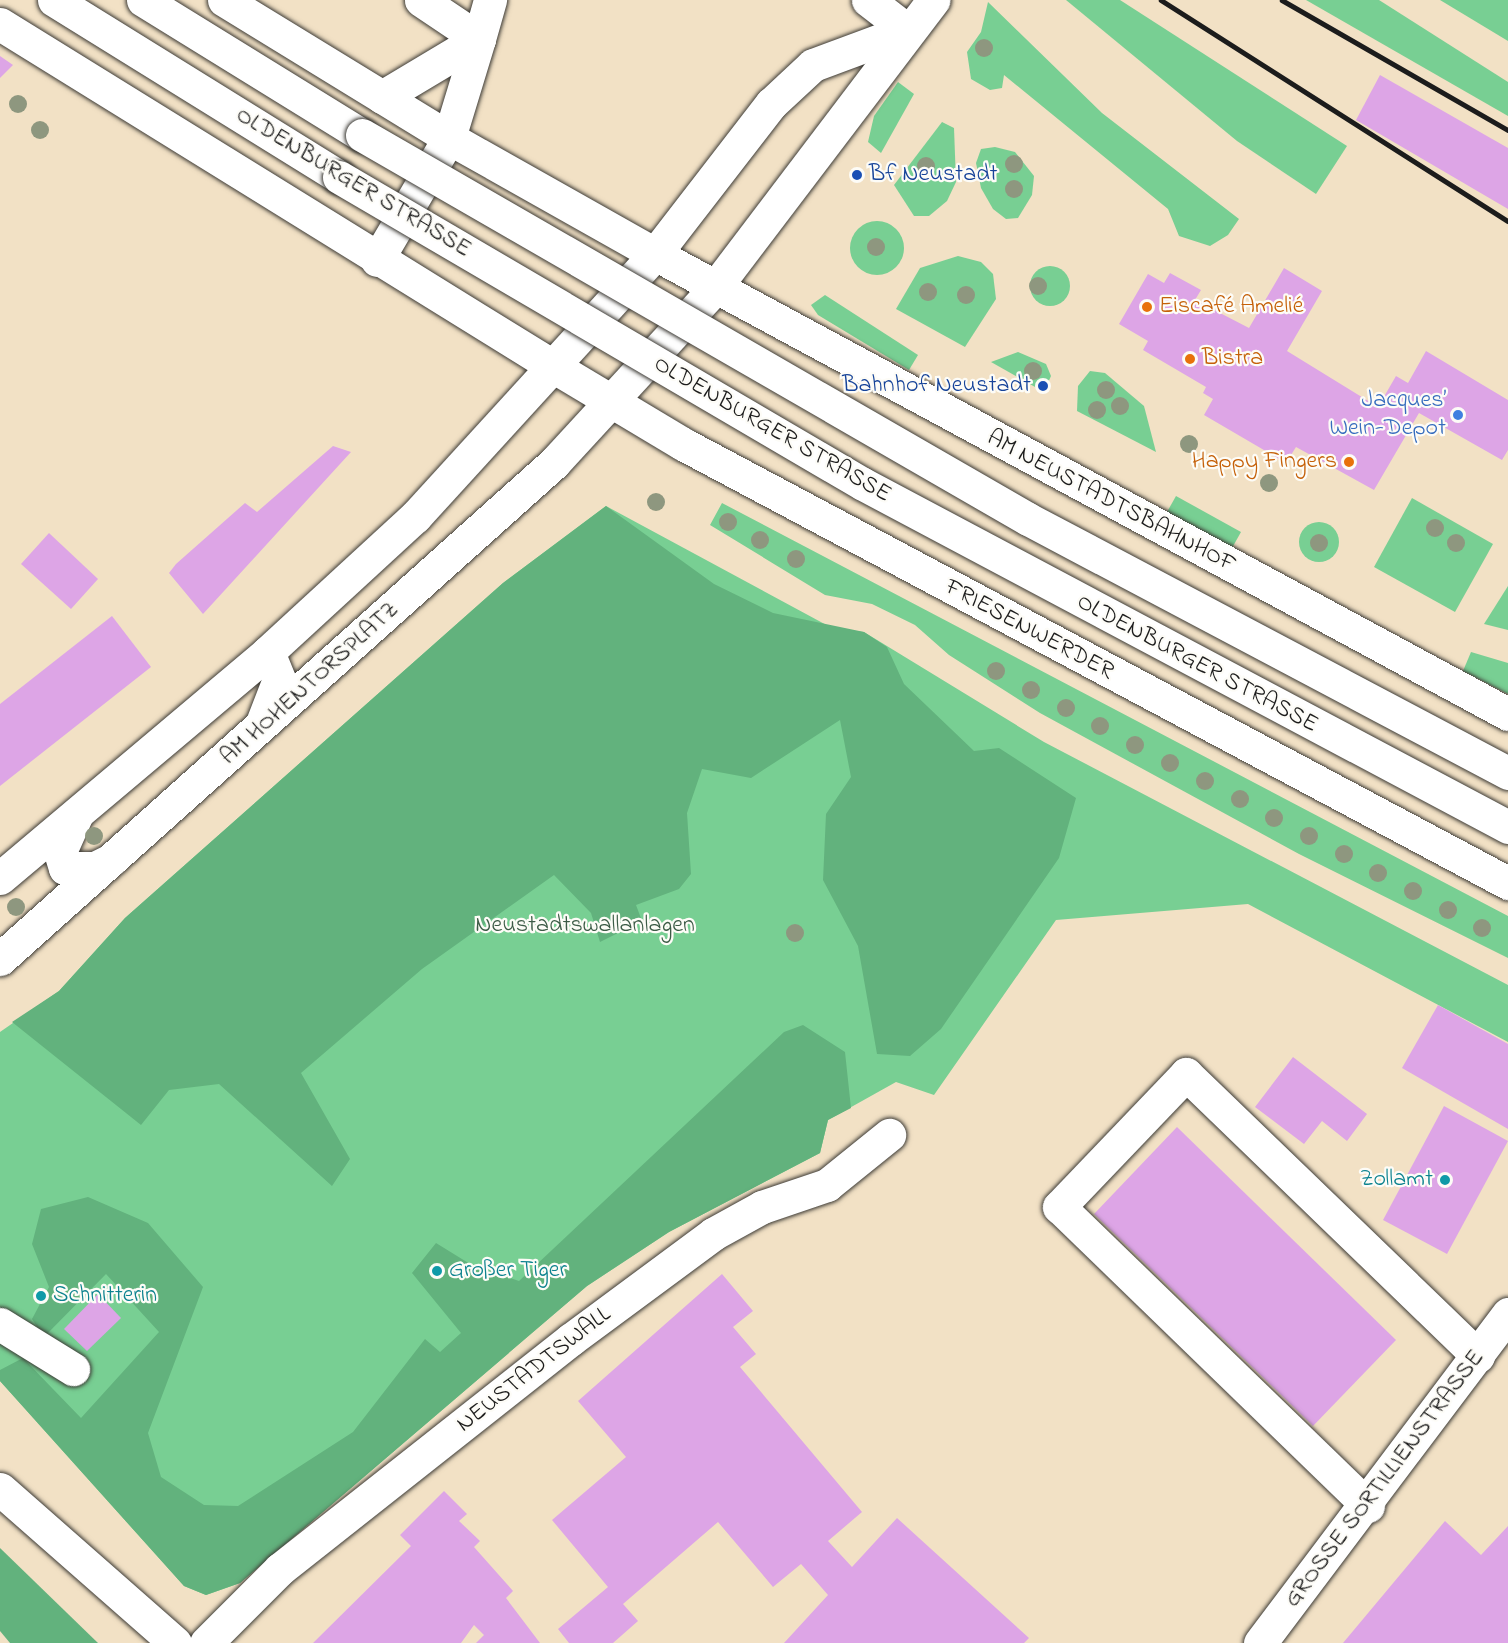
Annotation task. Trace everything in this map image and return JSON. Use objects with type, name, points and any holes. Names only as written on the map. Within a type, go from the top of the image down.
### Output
[{"type":"main road","name":"OLDENBURGER STRASSE","points":[[54,0],[339,177],[873,490],[1508,826]]},
{"type":"main road","name":"OLDENBURGER STRASSE","points":[[143,0],[362,135],[1018,514],[1508,773]]},
{"type":"main road","name":"AM NEUSTADTSBAHNHOF","points":[[224,0],[449,138],[714,289],[1508,714]]},
{"type":"main road","points":[[421,0],[478,39]]},
{"type":"main road","points":[[377,260],[449,138],[490,0]]},
{"type":"main road","points":[[868,0],[907,30]]},
{"type":"main road","name":"AM HOHENTORSPLATZ","points":[[0,959],[541,476],[714,289],[907,30],[933,0]]},
{"type":"main road","name":"FRIESENWERDER","points":[[0,24],[377,260],[683,444],[1508,883]]},
{"type":"main road","points":[[0,878],[268,652],[415,518],[556,368],[655,254],[771,104],[813,65],[907,30]]},
{"type":"main road","points":[[382,97],[478,39]]},
{"type":"main road","points":[[261,726],[279,678],[268,652]]},
{"type":"main road","points":[[76,815],[60,852],[65,867],[95,868],[114,859]]},
{"type":"main road","points":[[1368,1506],[1059,1207],[1186,1074],[1478,1356]]},
{"type":"main road","name":"NEUSTADTSWALL","points":[[206,1643],[280,1569],[570,1340],[713,1234],[762,1207],[827,1185],[889,1136]]},
{"type":"main road","name":"GROSSE SORTILLIENSTRASSE","points":[[1260,1643],[1368,1506],[1508,1314]]},
{"type":"main road","points":[[0,1324],[73,1369]]},
{"type":"main road","points":[[0,1473],[42,1524]]},
{"type":"main road","points":[[0,1489],[174,1643]]},
{"type":"green space","points":[[1066,0],[1120,0],[1347,146],[1316,194],[1237,141]]},
{"type":"green space","points":[[1306,0],[1379,0],[1508,82],[1508,116]]},
{"type":"green space","points":[[1440,0],[1508,0],[1508,41]]},
{"type":"green space","points":[[988,2],[1102,113],[1239,219],[1228,235],[1210,246],[1179,236],[1168,209],[1004,75],[1002,88],[990,90],[971,79],[967,52],[981,32]]},
{"type":"green space","points":[[898,82],[914,94],[881,153],[868,142],[874,116]]},
{"type":"green space","points":[[942,122],[954,128],[956,182],[947,201],[929,216],[914,216],[894,185]]},
{"type":"green space","points":[[995,147],[1015,152],[1034,176],[1032,195],[1018,218],[1006,219],[993,209],[981,188],[976,163],[981,149]]},
{"type":"green space","points":[[877,221],[887,223],[896,229],[902,238],[904,248],[902,258],[896,267],[887,273],[877,275],[867,273],[858,267],[852,258],[850,248],[852,238],[858,229],[867,223]]},
{"type":"green space","points":[[958,256],[981,262],[993,274],[996,299],[965,347],[896,309],[920,268]]},
{"type":"green space","points":[[1050,266],[1058,267],[1064,272],[1069,278],[1069,294],[1064,300],[1058,305],[1050,306],[1042,305],[1036,300],[1031,294],[1030,286],[1031,278],[1036,272],[1042,267]]},
{"type":"green space","points":[[825,295],[918,355],[909,370],[818,315],[811,305]]},
{"type":"green space","points":[[1018,352],[1046,364],[1051,376],[1044,392],[991,362]]},
{"type":"green space","points":[[1090,371],[1105,373],[1144,406],[1156,452],[1077,411],[1078,386]]},
{"type":"green space","points":[[1176,496],[1241,532],[1232,548],[1167,512]]},
{"type":"green space","points":[[1412,498],[1493,544],[1455,612],[1374,567]]},
{"type":"green space","points":[[722,503],[1508,916],[1508,958],[1299,854],[1040,713],[949,655],[915,625],[872,604],[825,595],[710,525]]},
{"type":"green space","name":"Neustadtswallanlagen","points":[[606,506],[832,628],[864,632],[1044,742],[1508,985],[1508,1042],[1248,904],[1056,920],[934,1095],[896,1082],[828,1120],[820,1153],[669,1232],[587,1286],[240,1583],[206,1595],[184,1586],[0,1381],[0,1032],[59,991],[125,918],[503,583]]},
{"type":"green space","points":[[606,506],[714,584],[773,613],[864,632],[887,647],[904,684],[974,751],[999,748],[1076,798],[1059,858],[941,1029],[910,1056],[877,1054],[858,946],[823,880],[826,814],[851,777],[840,720],[751,778],[702,769],[687,813],[691,874],[679,889],[636,905],[642,921],[600,942],[591,913],[554,875],[422,969],[301,1073],[350,1159],[332,1186],[219,1084],[169,1090],[141,1125],[12,1022],[59,991],[125,918],[503,583]]},
{"type":"green space","points":[[1319,522],[1333,528],[1339,542],[1333,556],[1319,562],[1305,556],[1299,542],[1305,528]]},
{"type":"green space","points":[[1508,586],[1508,630],[1484,624]]},
{"type":"green space","points":[[1471,652],[1508,663],[1508,694],[1463,671]]},
{"type":"green space","points":[[803,1025],[845,1052],[851,1108],[828,1120],[820,1153],[669,1232],[587,1286],[240,1583],[206,1595],[184,1586],[0,1381],[0,1370],[23,1358],[81,1418],[159,1332],[106,1274],[44,1337],[32,1319],[49,1287],[32,1244],[41,1209],[88,1197],[148,1223],[203,1287],[148,1433],[161,1477],[204,1505],[238,1506],[353,1432],[425,1339],[440,1352],[461,1333],[412,1273],[436,1243],[470,1264],[519,1281],[784,1032]]},
{"type":"green space","points":[[0,1548],[98,1643],[10,1643],[0,1631]]},
{"type":"building","points":[[0,56],[13,65],[0,78]]},
{"type":"building","points":[[1380,75],[1508,148],[1508,209],[1356,120]]},
{"type":"building","points":[[1284,268],[1322,291],[1287,351],[1378,407],[1396,376],[1408,383],[1426,351],[1508,400],[1508,450],[1502,460],[1419,413],[1374,490],[1296,447],[1286,463],[1204,415],[1213,399],[1203,393],[1206,387],[1143,350],[1148,341],[1119,324],[1148,274],[1164,283],[1170,273],[1201,290],[1195,300],[1249,328]]},
{"type":"building","points":[[333,446],[351,452],[203,614],[169,573],[176,564],[245,503],[257,512]]},
{"type":"building","points":[[49,533],[98,579],[71,609],[21,564]]},
{"type":"building","points":[[112,616],[151,667],[0,786],[0,704]]},
{"type":"building","points":[[1438,1005],[1508,1044],[1508,1129],[1402,1068]]},
{"type":"building","points":[[1293,1057],[1367,1114],[1347,1141],[1322,1121],[1304,1144],[1255,1107]]},
{"type":"building","name":"Zollamt","points":[[1444,1106],[1508,1141],[1447,1254],[1383,1220]]},
{"type":"building","points":[[1177,1127],[1396,1340],[1313,1426],[1094,1214]]},
{"type":"building","points":[[722,1274],[753,1311],[733,1327],[756,1354],[740,1367],[862,1512],[828,1541],[852,1567],[897,1518],[1029,1638],[1024,1643],[784,1643],[828,1595],[801,1564],[773,1587],[718,1522],[623,1604],[638,1621],[613,1643],[569,1643],[558,1629],[608,1587],[552,1520],[626,1457],[578,1401]]},
{"type":"building","points":[[98,1294],[121,1318],[87,1351],[64,1329]]},
{"type":"building","points":[[444,1491],[467,1514],[459,1521],[480,1541],[474,1547],[513,1591],[506,1598],[540,1643],[476,1643],[484,1635],[474,1625],[461,1643],[313,1643],[411,1546],[400,1535]]},
{"type":"building","points":[[1445,1521],[1481,1555],[1508,1526],[1508,1643],[1343,1643]]},
{"type":"railway","points":[[1161,0],[1508,221]]},
{"type":"railway","points":[[1282,0],[1508,130]]},
{"type":"place","name":"Bf Neustadt","points":[[857,175]]},
{"type":"place","name":"Eiscafé Amelié","points":[[1147,307]]},
{"type":"place","name":"Bistra","points":[[1190,359]]},
{"type":"place","name":"Bahnhof Neustadt","points":[[1043,386]]},
{"type":"place","name":"Jacques’ Wein-Depot","points":[[1458,415]]},
{"type":"place","name":"Happy Fingers","points":[[1349,462]]},
{"type":"place","name":"Zollamt","points":[[1445,1180]]},
{"type":"place","name":"Großer Tiger","points":[[437,1271]]},
{"type":"place","name":"Schnitterin","points":[[41,1296]]}]
